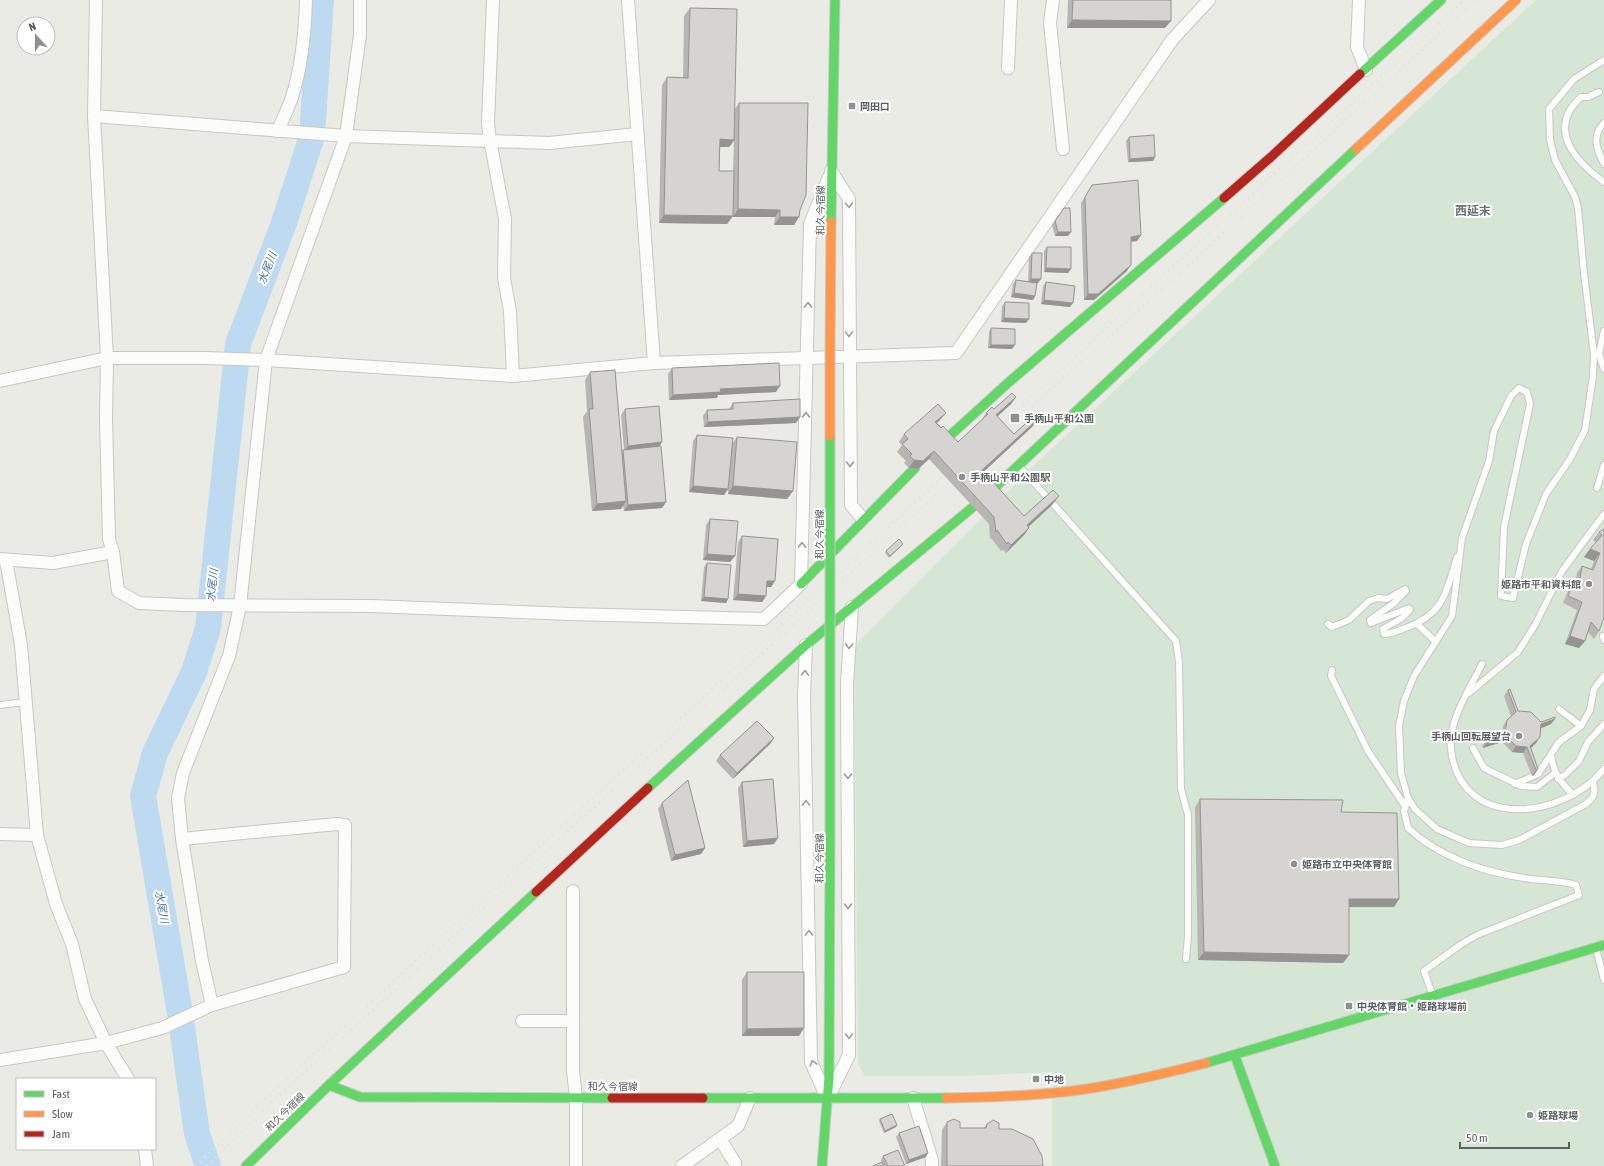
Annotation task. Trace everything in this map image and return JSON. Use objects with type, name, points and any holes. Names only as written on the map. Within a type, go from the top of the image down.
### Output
[{"type":"street","points":[[96,0],[94,116],[107,358],[106,419],[108,515],[118,591],[139,603],[183,605],[371,606],[574,615],[764,619],[802,584],[863,519],[915,468]]},
{"type":"street","points":[[278,131],[292,97],[300,60],[305,29],[306,0]]},
{"type":"street","points":[[212,1005],[202,962],[182,839],[178,798],[183,773],[229,656],[240,606],[266,360],[346,136],[360,35],[360,0]]},
{"type":"street","points":[[493,0],[488,123],[505,219],[504,278],[510,311],[513,376]]},
{"type":"street","points":[[628,0],[654,363]]},
{"type":"street","name":"和久今宿線","points":[[246,1166],[328,1085],[360,1097],[827,1099],[830,844],[831,171],[835,0]]},
{"type":"street","points":[[1008,68],[1011,0]]},
{"type":"street","points":[[1053,0],[1050,23],[1063,148]]},
{"type":"street","points":[[0,381],[107,358],[206,358],[266,360],[513,376],[654,363],[956,353],[1172,40],[1209,0]]},
{"type":"street","points":[[1359,0],[1357,47],[1366,70]]},
{"type":"street","points":[[944,441],[1009,382],[1271,158],[1441,0]]},
{"type":"street","points":[[990,492],[1022,469],[1516,0]]},
{"type":"street","points":[[94,116],[346,136],[549,143],[637,134]]},
{"type":"street","points":[[831,171],[849,199],[851,505],[863,519]]},
{"type":"street","points":[[802,584],[810,224],[831,171]]},
{"type":"street","points":[[328,1085],[657,779],[806,646],[973,507]]},
{"type":"street","points":[[113,552],[53,563],[31,563],[18,559],[3,559],[21,645],[38,835],[56,904],[72,944],[85,999],[106,1043],[127,1078]]},
{"type":"street","points":[[822,1166],[827,1099],[849,1055],[847,684],[852,607]]},
{"type":"street","points":[[806,646],[804,703],[811,1062],[827,1099]]},
{"type":"street","points":[[0,1060],[106,1043],[162,1028],[212,1005],[344,968],[345,825],[337,824],[182,839]]},
{"type":"street","points":[[0,834],[38,835]]},
{"type":"street","points":[[573,891],[573,1071],[576,1097],[576,1166]]},
{"type":"street","points":[[827,1099],[1000,1097],[1085,1089],[1138,1080],[1235,1056],[1600,946]]},
{"type":"street","points":[[522,1021],[574,1021]]},
{"type":"street","points":[[1235,1056],[1275,1166]]},
{"type":"street","points":[[682,1166],[738,1126],[750,1098]]},
{"type":"street","points":[[913,1098],[932,1166]]},
{"type":"street","points":[[720,1138],[735,1163],[735,1166]]},
{"type":"street","points":[[145,1150],[147,1166]]},
{"type":"lane","points":[[1604,60],[1574,79],[1549,109],[1550,140],[1555,160],[1575,197],[1578,208],[1584,273],[1597,354],[1604,369]]},
{"type":"lane","points":[[1599,92],[1588,97],[1581,97],[1572,105],[1566,132],[1568,143],[1572,152],[1590,172],[1604,182]]},
{"type":"lane","points":[[1604,123],[1600,127],[1596,140],[1598,152],[1604,164]]},
{"type":"lane","points":[[1328,624],[1332,627],[1349,620],[1369,601],[1378,598],[1387,599],[1405,589],[1406,591],[1394,603],[1370,620],[1371,623],[1408,608],[1410,610],[1402,618],[1383,629],[1384,634],[1418,624],[1429,618],[1441,604],[1489,461],[1494,431],[1511,396],[1519,388],[1527,392],[1530,404],[1504,527],[1501,596],[1513,598],[1526,544],[1546,494],[1570,459],[1585,430],[1597,354],[1604,331]]},
{"type":"lane","points":[[1597,488],[1604,465]]},
{"type":"lane","points":[[1022,469],[1176,641],[1179,662],[1181,789],[1188,815],[1188,936],[1186,958]]},
{"type":"lane","points":[[1467,694],[1518,652],[1535,625],[1562,571],[1604,514]]},
{"type":"lane","points":[[1462,538],[1452,616],[1414,676],[1404,701],[1399,726],[1401,773],[1408,798],[1415,809],[1437,829],[1469,843],[1502,845],[1519,840],[1586,804],[1593,798],[1595,792],[1593,782]]},
{"type":"lane","points":[[1418,624],[1436,642]]},
{"type":"lane","points":[[1482,664],[1453,725],[1451,748],[1457,773],[1472,794],[1505,809],[1524,810],[1543,807],[1573,795],[1593,782],[1604,770]]},
{"type":"lane","points":[[1332,670],[1332,676],[1368,751],[1405,806]]},
{"type":"lane","points":[[1515,784],[1538,774],[1558,742],[1581,726],[1590,710],[1594,689],[1604,676]]},
{"type":"lane","points":[[0,705],[26,702]]},
{"type":"lane","points":[[1559,709],[1581,726]]},
{"type":"lane","points":[[1473,748],[1483,767],[1515,784],[1527,788],[1537,787],[1557,776],[1565,775],[1579,761],[1590,739],[1604,724]]},
{"type":"lane","points":[[1551,755],[1557,776],[1573,795]]},
{"type":"lane","points":[[1408,798],[1404,811],[1408,828],[1439,852],[1476,867],[1523,878],[1576,885],[1579,895],[1484,932],[1460,945],[1424,971],[1432,996]]},
{"type":"lane","points":[[1600,946],[1604,980]]},
{"type":"green space","name":"手柄山平和公園","points":[[1536,0],[1604,0],[1604,1166],[1052,1166],[1052,1072],[965,1076],[865,1076],[858,1064],[854,654],[858,642],[1031,468]]},
{"type":"building","points":[[1073,0],[1171,0],[1171,21],[1072,20]]},
{"type":"building","points":[[690,8],[737,9],[734,140],[720,139],[719,171],[734,171],[733,216],[664,215],[667,77],[688,78]]},
{"type":"building","points":[[739,103],[808,103],[806,195],[799,217],[780,217],[780,210],[738,209]]},
{"type":"building","points":[[1154,135],[1155,157],[1130,159],[1129,137]]},
{"type":"building","points":[[1138,180],[1141,235],[1131,237],[1131,265],[1098,294],[1088,294],[1085,197],[1092,185]]},
{"type":"building","points":[[1064,208],[1070,208],[1071,232],[1058,232],[1055,221]]},
{"type":"building","points":[[1047,247],[1071,247],[1071,269],[1046,268]]},
{"type":"building","points":[[1032,253],[1042,253],[1041,279],[1031,279]]},
{"type":"building","points":[[1016,280],[1037,283],[1035,296],[1014,293]]},
{"type":"building","points":[[1046,282],[1075,286],[1073,303],[1044,300]]},
{"type":"building","points":[[1005,302],[1029,303],[1029,319],[1004,318]]},
{"type":"building","points":[[991,328],[1015,329],[1015,345],[991,345]]},
{"type":"building","points":[[779,363],[780,386],[720,389],[721,392],[673,395],[672,368]]},
{"type":"building","points":[[615,370],[626,501],[597,504],[589,409],[593,409],[590,372]]},
{"type":"building","name":"手柄山平和公園駅","points":[[1012,393],[1016,397],[996,415],[1014,434],[1034,416],[1038,419],[982,470],[1024,516],[1053,490],[1059,496],[1027,525],[1029,528],[1011,545],[1008,542],[1007,544],[997,530],[996,532],[994,517],[934,451],[923,461],[914,460],[910,456],[912,454],[902,444],[908,439],[904,434],[938,404],[946,413],[935,422],[941,428],[943,426],[958,442],[988,414],[986,413],[992,407],[994,409]]},
{"type":"building","points":[[800,399],[800,417],[708,422],[707,410],[733,409],[733,403]]},
{"type":"building","points":[[659,406],[662,442],[628,446],[625,409]]},
{"type":"building","points":[[697,435],[733,438],[728,489],[693,486]]},
{"type":"building","points":[[737,437],[797,442],[793,491],[733,486]]},
{"type":"building","points":[[661,446],[666,502],[628,505],[623,450]]},
{"type":"building","points":[[710,519],[738,521],[735,556],[707,554]]},
{"type":"building","name":"姫路市平和資料館","points":[[1604,529],[1604,618],[1599,631],[1591,622],[1585,641],[1570,636],[1582,602],[1568,596],[1573,583],[1579,585],[1582,566],[1593,570],[1600,553],[1590,549],[1602,535],[1599,532]]},
{"type":"building","points":[[742,536],[778,539],[775,581],[767,581],[766,596],[738,594]]},
{"type":"building","points":[[899,539],[903,544],[890,556],[886,551]]},
{"type":"building","points":[[707,563],[731,565],[728,599],[704,597]]},
{"type":"building","name":"手柄山回転展望台","points":[[1510,689],[1518,711],[1531,712],[1541,722],[1555,717],[1555,719],[1541,724],[1540,737],[1530,746],[1538,769],[1536,770],[1527,747],[1516,746],[1506,736],[1487,742],[1486,740],[1505,733],[1507,720],[1516,712],[1508,690]]},
{"type":"building","points":[[757,721],[774,738],[737,773],[720,755]]},
{"type":"building","points":[[773,779],[778,838],[747,841],[742,782]]},
{"type":"building","points":[[688,780],[705,848],[675,855],[662,803]]},
{"type":"building","name":"姫路市立中央体育館","points":[[1200,799],[1343,800],[1341,812],[1397,813],[1399,899],[1349,899],[1349,955],[1204,952]]},
{"type":"building","points":[[747,972],[804,972],[804,1028],[747,1029]]},
{"type":"building","points":[[892,1114],[897,1125],[885,1131],[880,1119]]},
{"type":"building","points":[[954,1119],[960,1122],[960,1128],[986,1128],[987,1124],[993,1120],[999,1123],[999,1129],[1012,1129],[1033,1139],[1042,1156],[1043,1166],[947,1166],[947,1122]]},
{"type":"building","points":[[919,1126],[928,1153],[909,1160],[899,1133]]},
{"type":"building","points":[[898,1150],[905,1166],[888,1166],[883,1156]]},
{"type":"building","points":[[882,1162],[884,1166],[873,1166]]},
{"type":"waterway","name":"水尾川","points":[[208,1166],[197,1134],[180,1013],[143,796],[155,753],[194,672],[208,628],[238,344],[284,223],[312,136],[321,0]]},
{"type":"railway","points":[[996,429],[1464,0]]},
{"type":"railway","points":[[1001,435],[1241,217],[1476,0]]},
{"type":"railway","points":[[196,1166],[264,1100],[944,476]]},
{"type":"railway","points":[[207,1166],[269,1105],[950,482]]},
{"type":"traffic: fast","points":[[831,222],[835,0]]},
{"type":"traffic: fast","points":[[1360,74],[1441,0]]},
{"type":"traffic: fast","points":[[990,492],[1356,149]]},
{"type":"traffic: fast","points":[[944,441],[1009,382],[1224,198]]},
{"type":"traffic: fast","points":[[830,436],[830,843]]},
{"type":"traffic: fast","points":[[801,584],[915,468]]},
{"type":"traffic: fast","points":[[648,788],[806,645],[973,507]]},
{"type":"traffic: fast","points":[[822,1166],[829,1077],[830,843]]},
{"type":"traffic: fast","points":[[246,1166],[329,1085],[536,892]]},
{"type":"traffic: fast","points":[[1206,1063],[1604,945]]},
{"type":"traffic: fast","points":[[1235,1056],[1275,1166]]},
{"type":"traffic: fast","points":[[329,1085],[360,1097],[612,1098]]},
{"type":"traffic: fast","points":[[703,1098],[946,1098]]},
{"type":"traffic: slow","points":[[1356,149],[1516,0]]},
{"type":"traffic: slow","points":[[830,352],[831,222]]},
{"type":"traffic: slow","points":[[830,352],[830,436]]},
{"type":"traffic: slow","points":[[946,1098],[1016,1096],[1101,1087],[1206,1063]]},
{"type":"traffic: jam","points":[[1224,198],[1271,157],[1360,74]]},
{"type":"traffic: jam","points":[[536,892],[648,788]]},
{"type":"traffic: jam","points":[[612,1098],[703,1098]]},
{"type":"place","name":"岡田口","points":[[852,106]]},
{"type":"place","name":"手柄山平和公園","points":[[1015,418]]},
{"type":"place","name":"手柄山平和公園駅","points":[[962,477]]},
{"type":"place","name":"姫路市平和資料館","points":[[1589,584]]},
{"type":"place","name":"手柄山回転展望台","points":[[1519,736]]},
{"type":"place","name":"姫路市立中央体育館","points":[[1294,864]]},
{"type":"place","name":"中央体育館・姫路球場前","points":[[1349,1006]]},
{"type":"place","name":"中地","points":[[1036,1079]]},
{"type":"place","name":"姫路球場","points":[[1530,1115]]},
{"type":"district","name":"西延末","points":[[1473,211]]}]
